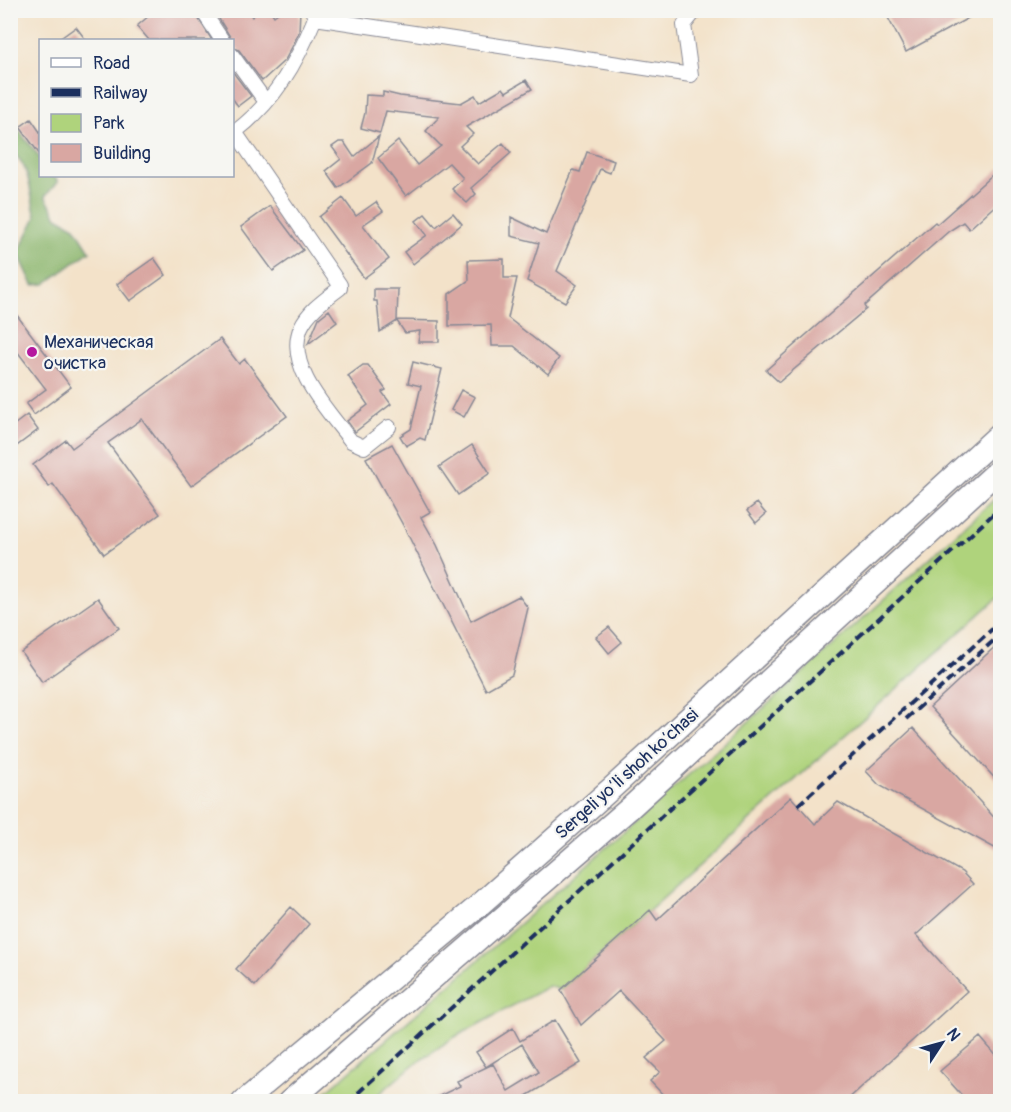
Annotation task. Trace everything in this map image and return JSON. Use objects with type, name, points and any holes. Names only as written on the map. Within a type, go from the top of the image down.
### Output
[{"type":"main road","name":"Sergeli yo‘li shoh ko‘chasi","points":[[243,1101],[467,915],[613,788],[1000,434]]},
{"type":"main road","name":"Sergeli yo‘li shoh ko‘chasi","points":[[289,1101],[630,808],[1000,469]]},
{"type":"street","points":[[202,10],[221,39]]},
{"type":"street","points":[[389,427],[364,447],[358,446],[351,441],[308,382],[300,365],[296,345],[301,326],[315,307],[341,286],[235,132],[274,96],[291,69],[313,14],[691,75],[684,25],[696,10]]},
{"type":"street","points":[[234,58],[266,102]]},
{"type":"green space","points":[[10,119],[39,157],[39,177],[55,177],[58,182],[45,196],[57,217],[75,227],[90,251],[45,284],[33,285],[18,253],[36,217],[29,181],[23,165],[11,151]]},
{"type":"green space","points":[[1000,494],[1000,596],[561,990],[549,986],[453,1038],[413,1065],[371,1101],[314,1102],[660,801]]},
{"type":"building","points":[[156,10],[193,10],[211,39],[148,39],[137,26]]},
{"type":"building","points":[[231,10],[247,10],[252,17],[260,10],[270,10],[274,16],[282,10],[300,10],[299,32],[292,47],[285,60],[262,81],[239,50],[234,47],[234,39],[231,39],[219,19]]},
{"type":"building","points":[[884,10],[983,10],[906,52]]},
{"type":"building","points":[[76,27],[85,39],[59,39]]},
{"type":"building","points":[[234,74],[251,96],[238,106],[234,101]]},
{"type":"building","points":[[526,80],[532,89],[466,127],[473,134],[460,146],[478,164],[503,143],[511,153],[471,188],[476,194],[467,203],[452,189],[463,178],[449,163],[406,196],[378,158],[398,141],[417,165],[441,146],[426,131],[439,117],[386,111],[380,133],[361,128],[366,95],[383,96],[383,92],[461,103],[475,95],[479,102],[503,88],[506,92]]},
{"type":"building","points":[[31,119],[39,131],[39,154],[20,127]]},
{"type":"building","points":[[379,136],[372,163],[338,188],[326,171],[341,159],[332,147],[339,142],[344,142],[354,157]]},
{"type":"building","points":[[587,152],[614,161],[610,173],[600,169],[557,271],[577,285],[565,302],[527,281],[539,243],[511,236],[511,217],[546,234],[573,170],[580,172]]},
{"type":"building","points":[[1000,168],[1000,201],[969,229],[963,222],[949,231],[864,306],[866,309],[779,382],[766,370],[935,222],[937,224]]},
{"type":"building","points":[[343,198],[356,216],[376,202],[383,211],[363,225],[389,259],[364,278],[319,217]]},
{"type":"building","points":[[270,206],[303,250],[273,271],[241,227]]},
{"type":"building","points":[[453,213],[462,224],[413,264],[404,252],[427,235],[416,221],[425,214],[436,227]]},
{"type":"building","points":[[154,258],[166,275],[130,301],[117,284]]},
{"type":"building","points":[[504,259],[504,278],[517,278],[508,318],[559,358],[548,374],[514,346],[492,346],[491,325],[449,326],[449,294],[469,280],[468,260]]},
{"type":"building","points":[[374,289],[398,289],[397,320],[439,321],[439,342],[418,342],[420,331],[405,333],[397,321],[380,332]]},
{"type":"building","name":"Механическая очистка","points":[[10,306],[71,387],[34,415],[26,404],[46,389],[10,342]]},
{"type":"building","points":[[329,310],[337,322],[308,344],[319,318]]},
{"type":"building","points":[[220,339],[239,364],[245,359],[287,416],[191,486],[142,419],[108,443],[160,514],[104,554],[53,484],[49,487],[33,465],[66,440],[72,448]]},
{"type":"building","points":[[413,362],[442,369],[425,440],[420,438],[406,446],[400,436],[411,429],[421,386],[408,383]]},
{"type":"building","points":[[363,365],[368,365],[386,390],[382,392],[391,404],[355,432],[347,421],[368,405],[348,376]]},
{"type":"building","points":[[461,390],[475,397],[464,417],[451,410]]},
{"type":"building","points":[[27,415],[38,430],[10,451],[10,428]]},
{"type":"building","points":[[392,444],[430,512],[421,517],[437,545],[471,621],[519,596],[528,608],[512,675],[486,690],[404,527],[366,458]]},
{"type":"building","points":[[472,445],[490,473],[458,495],[439,467]]},
{"type":"building","points":[[757,503],[766,514],[756,523],[747,511]]},
{"type":"building","points":[[98,598],[119,628],[42,682],[21,652]]},
{"type":"building","points":[[609,627],[622,642],[609,653],[596,637]]},
{"type":"building","points":[[1000,642],[1000,784],[930,707]]},
{"type":"building","points":[[913,728],[1000,824],[1000,851],[879,785],[866,771]]},
{"type":"building","points":[[791,797],[815,824],[838,802],[962,872],[973,884],[916,935],[967,991],[846,1101],[669,1101],[650,1081],[660,1072],[646,1058],[666,1041],[619,991],[581,1025],[561,990],[650,910],[657,920]]},
{"type":"building","points":[[291,907],[309,924],[255,986],[236,969]]},
{"type":"building","points":[[555,1020],[581,1063],[518,1101],[429,1101],[460,1086],[457,1081],[493,1064],[508,1091],[539,1072],[522,1044],[486,1067],[476,1052],[513,1028],[520,1041]]},
{"type":"building","points":[[980,1037],[1000,1060],[1000,1101],[967,1101],[940,1071]]},
{"type":"railway","points":[[348,1102],[1000,508]]},
{"type":"railway","points":[[798,805],[1000,622]]},
{"type":"railway","points":[[906,719],[1000,635]]},
{"type":"place","name":"Механическая очистка","points":[[32,352]]}]
